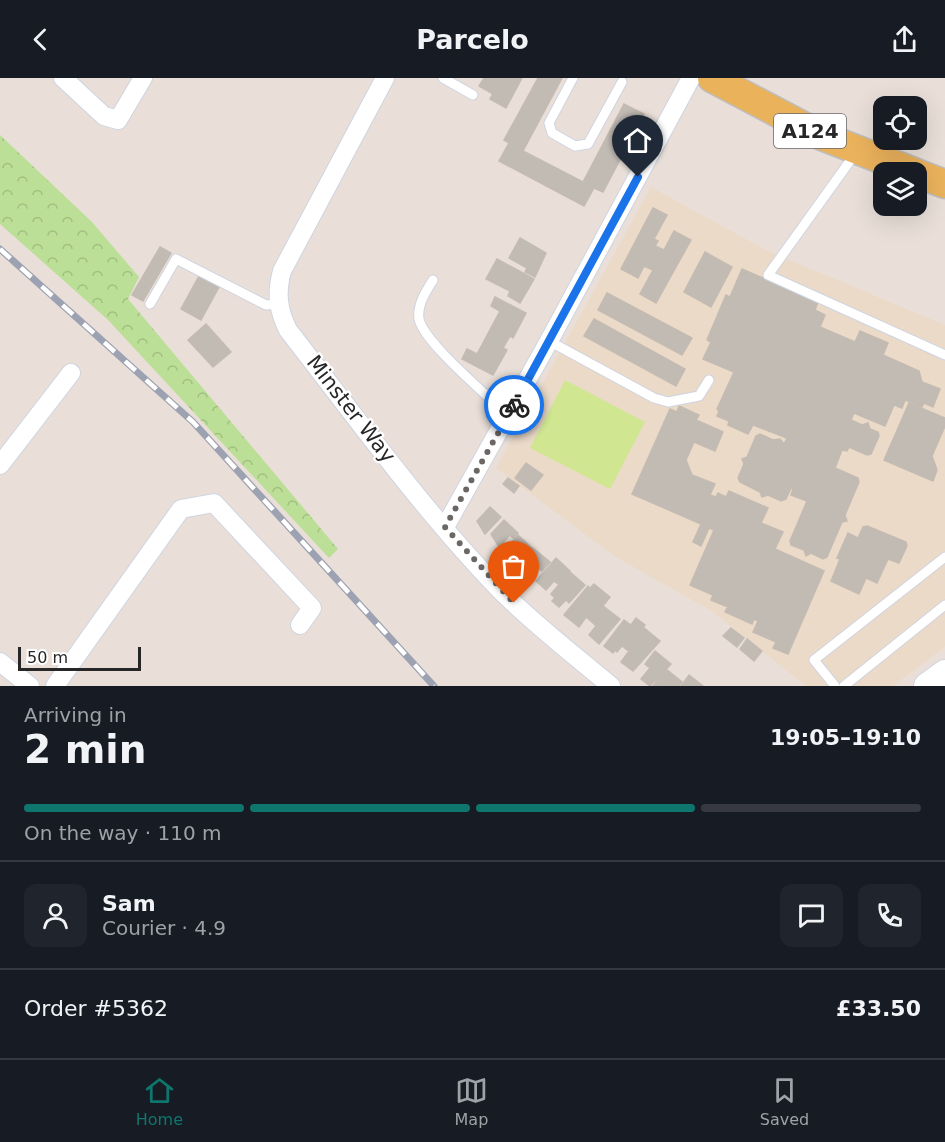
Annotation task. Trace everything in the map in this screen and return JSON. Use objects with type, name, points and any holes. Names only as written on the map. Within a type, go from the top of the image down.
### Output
[{"type":"main road","name":"A124","points":[[712,78],[822,136],[886,162]]},
{"type":"main road","name":"A124","points":[[927,177],[945,184]]},
{"type":"street","points":[[63,78],[104,116],[118,120],[143,78]]},
{"type":"street","name":"Minster Way","points":[[385,78],[282,271],[278,304],[288,330],[445,527],[501,590],[611,686]]},
{"type":"street","points":[[445,527],[508,416],[691,78]]},
{"type":"street","points":[[0,465],[71,372]]},
{"type":"street","points":[[55,686],[181,509],[214,503],[312,608],[300,625]]},
{"type":"street","points":[[0,662],[30,686]]},
{"type":"street","points":[[927,686],[945,673]]},
{"type":"lane","points":[[443,78],[473,95]]},
{"type":"lane","points":[[573,78],[549,123],[552,132],[575,146],[588,144],[620,79]]},
{"type":"lane","points":[[857,151],[768,275],[945,355]]},
{"type":"lane","points":[[150,304],[176,259],[266,305],[278,304]]},
{"type":"lane","points":[[433,280],[421,303],[419,318],[422,326],[460,371],[508,416]]},
{"type":"lane","points":[[549,341],[654,398],[668,402],[699,396],[709,380]]},
{"type":"lane","points":[[835,686],[814,660],[945,557]]},
{"type":"lane","points":[[844,686],[945,605]]},
{"type":"shaded area","points":[[651,187],[766,250],[945,325],[945,647],[893,686],[806,686],[713,612],[614,556],[496,468]]},
{"type":"green space","points":[[0,135],[92,222],[139,277],[128,299],[338,549],[329,558],[108,320],[0,224]]},
{"type":"green space","points":[[565,380],[645,422],[610,489],[530,448]]},
{"type":"building","points":[[484,78],[502,78],[493,94],[479,86]]},
{"type":"building","points":[[502,78],[522,78],[506,108],[490,99]]},
{"type":"building","points":[[538,78],[562,78],[523,151],[583,182],[624,104],[644,114],[603,192],[594,188],[584,206],[499,161],[509,143],[504,140]]},
{"type":"building","points":[[653,208],[667,215],[654,239],[658,241],[655,246],[664,250],[674,231],[691,240],[656,303],[640,294],[653,270],[644,266],[638,278],[621,269]]},
{"type":"building","points":[[520,238],[546,253],[535,277],[525,272],[527,268],[509,258]]},
{"type":"building","points":[[160,247],[171,253],[143,301],[132,295]]},
{"type":"building","points":[[705,252],[732,267],[711,307],[684,292]]},
{"type":"building","points":[[497,259],[534,279],[520,303],[508,296],[510,291],[486,279]]},
{"type":"building","points":[[742,269],[818,302],[815,310],[825,315],[820,327],[855,342],[860,331],[888,343],[883,355],[919,371],[922,382],[940,389],[933,407],[924,403],[922,407],[905,400],[902,408],[894,405],[885,426],[854,413],[851,420],[862,425],[868,423],[870,429],[878,432],[879,436],[871,454],[867,455],[849,447],[847,451],[842,450],[835,468],[858,478],[859,482],[845,515],[847,521],[842,522],[827,557],[823,559],[811,553],[806,556],[804,550],[791,545],[790,541],[807,501],[791,495],[793,489],[791,488],[786,499],[781,501],[768,495],[762,497],[760,492],[740,482],[738,478],[744,464],[742,459],[747,457],[756,436],[760,434],[773,440],[780,439],[784,444],[787,438],[753,425],[748,434],[728,425],[729,421],[717,416],[719,411],[717,409],[734,372],[703,359],[711,342],[707,340],[726,295],[730,297]]},
{"type":"building","points":[[199,276],[219,287],[201,320],[181,309]]},
{"type":"building","points":[[607,293],[692,338],[682,355],[598,310]]},
{"type":"building","points":[[495,297],[526,313],[513,338],[510,336],[503,348],[507,350],[493,375],[462,359],[467,349],[477,354],[500,311],[491,306]]},
{"type":"building","points":[[594,319],[685,369],[676,386],[584,336]]},
{"type":"building","points":[[206,324],[231,352],[213,367],[188,340]]},
{"type":"building","points":[[909,403],[945,418],[945,426],[932,456],[937,470],[933,481],[884,460]]},
{"type":"building","points":[[679,406],[699,415],[696,420],[723,432],[715,451],[694,442],[686,460],[692,475],[715,484],[710,495],[716,497],[718,493],[726,497],[729,491],[768,508],[761,523],[783,532],[775,549],[824,571],[788,654],[773,648],[776,642],[753,632],[758,621],[754,619],[752,624],[725,612],[728,607],[711,600],[713,595],[690,585],[714,530],[709,528],[701,546],[693,542],[701,524],[632,494],[670,409],[677,412]]},
{"type":"building","points":[[526,463],[543,475],[531,490],[515,478]]},
{"type":"building","points":[[508,478],[519,486],[514,493],[503,484]]},
{"type":"building","points":[[490,507],[501,517],[485,534],[477,521]]},
{"type":"building","points":[[504,520],[518,533],[513,538],[510,535],[499,547],[491,534]]},
{"type":"building","points":[[867,526],[906,542],[907,546],[899,563],[888,559],[877,583],[866,578],[859,594],[831,581],[840,559],[837,558],[848,533],[858,538],[863,527]]},
{"type":"building","points":[[518,535],[532,548],[516,560],[505,550]]},
{"type":"building","points":[[533,548],[550,562],[542,571],[538,568],[530,577],[524,572],[527,569],[520,563]]},
{"type":"building","points":[[556,558],[570,571],[558,584],[554,581],[546,590],[536,581]]},
{"type":"building","points":[[570,572],[585,585],[569,603],[566,600],[559,607],[552,601],[555,598],[551,594]]},
{"type":"building","points":[[594,584],[610,597],[591,621],[586,617],[579,627],[564,615],[588,586],[590,588]]},
{"type":"building","points":[[603,606],[620,619],[599,644],[589,635],[596,626],[591,621]]},
{"type":"building","points":[[636,618],[645,625],[626,649],[622,646],[613,653],[604,646],[624,620],[631,625]]},
{"type":"building","points":[[643,627],[660,641],[633,671],[621,662],[629,651],[626,649]]},
{"type":"building","points":[[731,628],[744,638],[737,647],[723,636]]},
{"type":"building","points":[[747,639],[762,651],[754,661],[740,649]]},
{"type":"building","points":[[655,651],[671,664],[650,686],[641,679],[650,668],[645,664]]},
{"type":"building","points":[[666,669],[682,682],[679,686],[653,686]]},
{"type":"building","points":[[689,675],[703,686],[681,686]]},
{"type":"railway","points":[[0,249],[193,422],[434,686]]},
{"type":"way so far","points":[[514,405],[445,527],[514,603]]},
{"type":"route","points":[[514,405],[638,177]]}]
